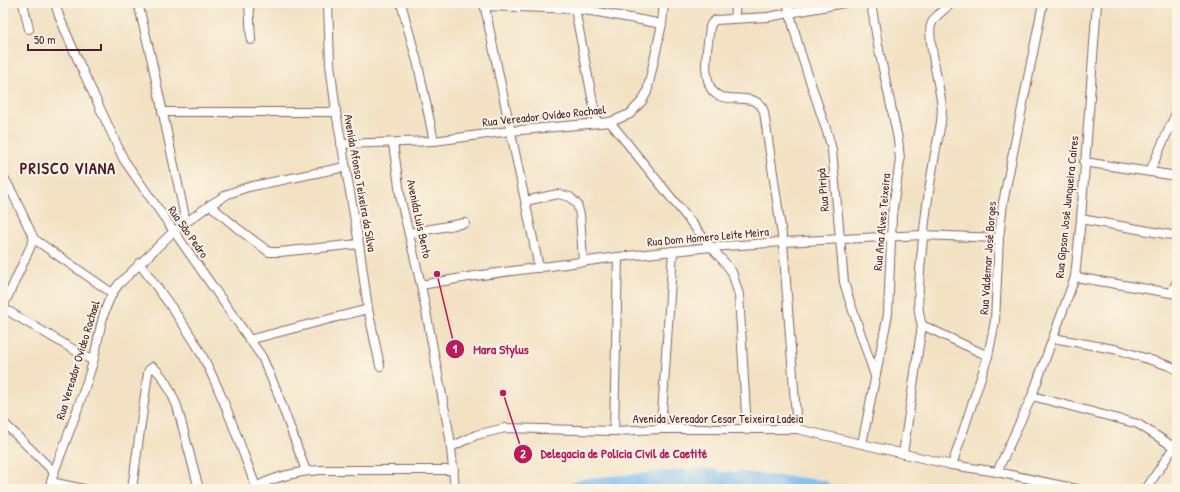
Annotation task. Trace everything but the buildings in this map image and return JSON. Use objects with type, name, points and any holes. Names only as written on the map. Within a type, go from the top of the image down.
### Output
[{"type":"street","points":[[23,3],[29,28]]},
{"type":"street","name":"Rua São Pedro","points":[[55,3],[80,65],[124,160],[262,357],[306,471]]},
{"type":"street","points":[[138,3],[186,222]]},
{"type":"street","points":[[248,3],[251,40]]},
{"type":"street","name":"Avenida Afonso Teixeira da Silva","points":[[328,3],[330,64],[336,112],[359,244],[368,309],[380,366]]},
{"type":"street","points":[[401,3],[418,65],[434,141]]},
{"type":"street","name":"Rua Vereador Ovídeo Rochael","points":[[341,144],[434,141],[510,131],[610,122],[630,114],[642,101],[647,92],[662,24],[664,3]]},
{"type":"street","points":[[734,20],[736,3]]},
{"type":"street","name":"Rua Piripá","points":[[787,3],[800,51],[830,142],[846,290],[876,377]]},
{"type":"street","points":[[797,429],[783,242],[762,106],[755,101],[722,97],[712,91],[709,85],[706,67],[710,24],[715,20],[734,20],[790,14],[844,3]]},
{"type":"street","name":"Rua Ana Alves Teixeira","points":[[862,444],[888,314],[892,215],[900,160],[900,150],[871,3]]},
{"type":"street","points":[[902,454],[922,325],[918,301],[922,235],[942,106],[930,38],[930,25],[936,17],[952,3]]},
{"type":"street","name":"Rua Valdemar José Borges","points":[[952,465],[988,356],[995,321],[999,238],[1003,203],[1043,3]]},
{"type":"street","name":"Rua Gipson José Junqueira Caíres","points":[[997,472],[1032,396],[1075,277],[1081,219],[1084,162],[1097,3]]},
{"type":"street","points":[[539,268],[485,5],[559,6],[662,24]]},
{"type":"street","points":[[575,10],[597,123]]},
{"type":"street","points":[[1150,171],[1177,111]]},
{"type":"street","points":[[162,112],[336,112]]},
{"type":"street","points":[[610,122],[732,272],[739,295],[747,430]]},
{"type":"street","name":"Avenida Luis Bento","points":[[393,143],[401,201],[421,286],[451,447],[455,489]]},
{"type":"street","points":[[1084,162],[1177,176]]},
{"type":"street","name":"Rua Vereador Ovídeo Rochael","points":[[50,486],[93,361],[103,315],[112,293],[139,263],[173,232],[228,194],[248,187],[345,167]]},
{"type":"street","points":[[3,176],[34,240],[112,293]]},
{"type":"street","points":[[525,201],[558,194],[570,197],[577,204],[580,215],[583,262]]},
{"type":"street","points":[[210,205],[269,252],[359,244]]},
{"type":"street","points":[[1081,219],[1177,236]]},
{"type":"street","points":[[409,233],[465,223]]},
{"type":"street","name":"Rua Dom Homero Leite Meira","points":[[421,286],[474,276],[618,257],[711,247],[922,235],[999,238]]},
{"type":"street","points":[[34,240],[3,307],[93,361]]},
{"type":"street","points":[[661,429],[673,251]]},
{"type":"street","points":[[614,431],[618,257]]},
{"type":"street","points":[[139,263],[176,314],[197,347],[224,404],[254,488],[284,476],[306,471],[454,470]]},
{"type":"street","points":[[1075,277],[1175,293],[1177,281]]},
{"type":"street","points":[[249,340],[368,309]]},
{"type":"street","points":[[922,325],[988,356]]},
{"type":"street","points":[[1053,338],[1119,350],[1170,366],[1177,370]]},
{"type":"street","points":[[132,489],[148,374],[149,370],[153,368],[163,378],[172,393],[177,406],[198,489]]},
{"type":"street","points":[[1032,396],[1138,424],[1175,448],[1146,489]]},
{"type":"street","points":[[3,422],[54,472]]},
{"type":"street","name":"Avenida Vereador Cesar Teixeira Ladeia","points":[[451,447],[476,435],[505,428],[614,431],[661,429],[797,429],[952,465],[997,472],[1077,489]]},
{"type":"street","points":[[50,486],[84,489]]},
{"type":"waterway","points":[[579,489],[704,477],[722,481],[743,481],[822,489]]},
{"type":"place","name":"Mara Stylus","points":[[437,274]]},
{"type":"place","name":"Delegacia de Polícia Civil de Caetité","points":[[503,393]]},
{"type":"district","name":"PRISCO VIANA","points":[[68,168]]}]
